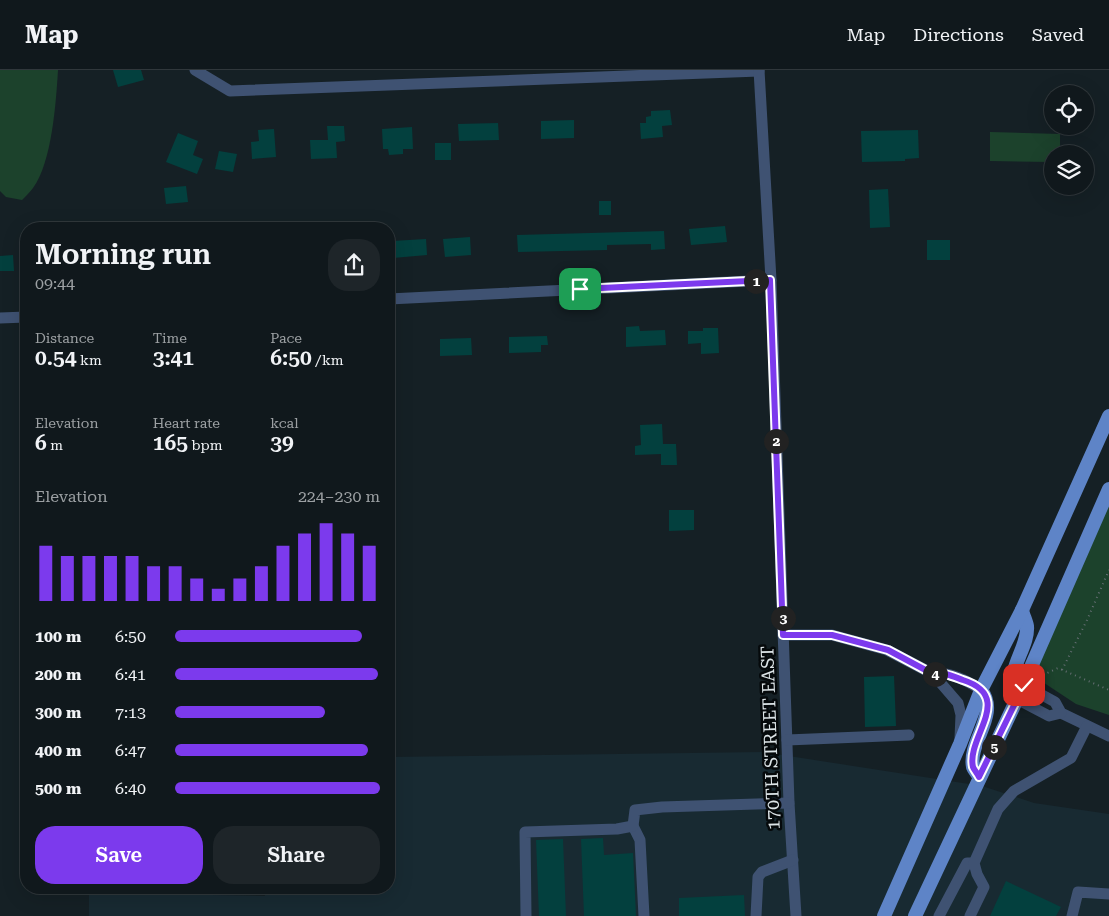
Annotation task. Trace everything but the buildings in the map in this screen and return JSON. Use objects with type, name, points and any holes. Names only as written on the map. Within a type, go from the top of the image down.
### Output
[{"type":"main road","points":[[884,916],[960,744],[981,690],[1022,610],[1109,416]]},
{"type":"main road","points":[[915,916],[1024,685],[1109,489]]},
{"type":"main road","points":[[1017,700],[1013,688],[1015,663],[1024,641],[1027,626],[1022,610]]},
{"type":"main road","points":[[979,777],[973,767],[974,750],[986,718],[986,696],[981,690]]},
{"type":"street","points":[[196,70],[230,91],[759,70]]},
{"type":"street","name":"170TH STREET EAST","points":[[759,70],[770,280],[789,803],[796,916]]},
{"type":"street","points":[[395,299],[770,280]]},
{"type":"street","points":[[0,318],[20,317]]},
{"type":"street","points":[[783,635],[832,635],[888,650],[933,674],[958,703],[961,715],[960,744]]},
{"type":"street","points":[[933,674],[942,673],[968,682],[981,690]]},
{"type":"street","points":[[1024,685],[1055,702],[1061,713],[1109,736]]},
{"type":"street","points":[[1017,700],[1049,716],[1061,713]]},
{"type":"street","points":[[970,916],[984,887],[974,864],[998,809],[1014,791],[1071,758],[1087,726]]},
{"type":"street","points":[[787,740],[909,735]]},
{"type":"street","points":[[644,916],[640,840],[633,826],[634,810],[662,807],[789,803]]},
{"type":"street","points":[[526,916],[525,832],[617,829],[633,826]]},
{"type":"street","points":[[756,916],[758,877],[762,872],[793,860]]},
{"type":"street","points":[[939,916],[967,863],[974,864]]},
{"type":"street","points":[[1072,916],[1078,892],[1109,894]]},
{"type":"path","points":[[1062,670],[1088,620],[1109,570]]},
{"type":"path","points":[[1045,673],[1058,668],[1109,690]]},
{"type":"shaded area","points":[[763,752],[982,786],[1034,803],[1109,814],[1109,916],[89,916],[89,894],[265,896],[265,894],[395,894],[395,757]]},
{"type":"green space","points":[[0,70],[58,70],[52,131],[45,163],[33,188],[22,200],[6,197],[0,191]]},
{"type":"green space","points":[[990,132],[1060,135],[1060,145],[1044,145],[1044,162],[990,161]]},
{"type":"green space","points":[[1109,485],[1109,715],[1076,704],[1026,671]]},
{"type":"route","points":[[580,289],[770,280],[783,635],[832,635],[888,650],[933,674],[942,673],[968,682],[981,690],[986,696],[987,705],[986,718],[974,750],[973,767],[979,777],[1024,685]]}]
